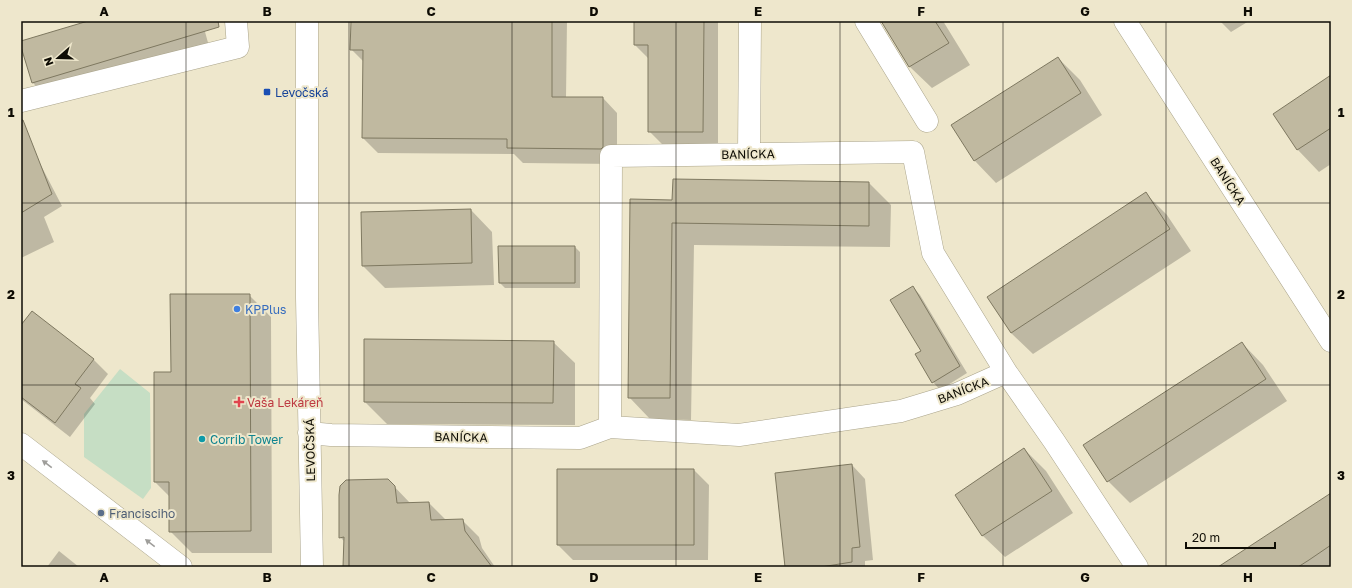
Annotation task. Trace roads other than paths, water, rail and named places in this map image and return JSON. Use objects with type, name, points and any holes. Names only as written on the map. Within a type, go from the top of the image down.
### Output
[{"type":"street","points":[[21,101],[238,47],[236,21]]},
{"type":"street","name":"LEVOČSKÁ","points":[[307,21],[307,298],[312,567]]},
{"type":"street","points":[[749,154],[750,21]]},
{"type":"street","points":[[866,21],[927,121]]},
{"type":"street","name":"BANÍCKA","points":[[1126,21],[1331,341]]},
{"type":"street","name":"BANÍCKA","points":[[610,427],[611,156],[913,152],[932,253],[1006,372],[1054,441],[1137,567]]},
{"type":"street","name":"BANÍCKA","points":[[309,433],[331,435],[580,438],[610,427],[739,435],[901,411],[957,394],[1006,372]]},
{"type":"street","points":[[21,444],[181,567]]},
{"type":"place","name":"Levočská","points":[[267,92]]},
{"type":"place","name":"KPPlus","points":[[237,309]]},
{"type":"place","name":"Vaša Lekáreň","points":[[239,402]]},
{"type":"place","name":"Corrib Tower","points":[[202,439]]},
{"type":"place","name":"Francisciho","points":[[101,513]]}]
